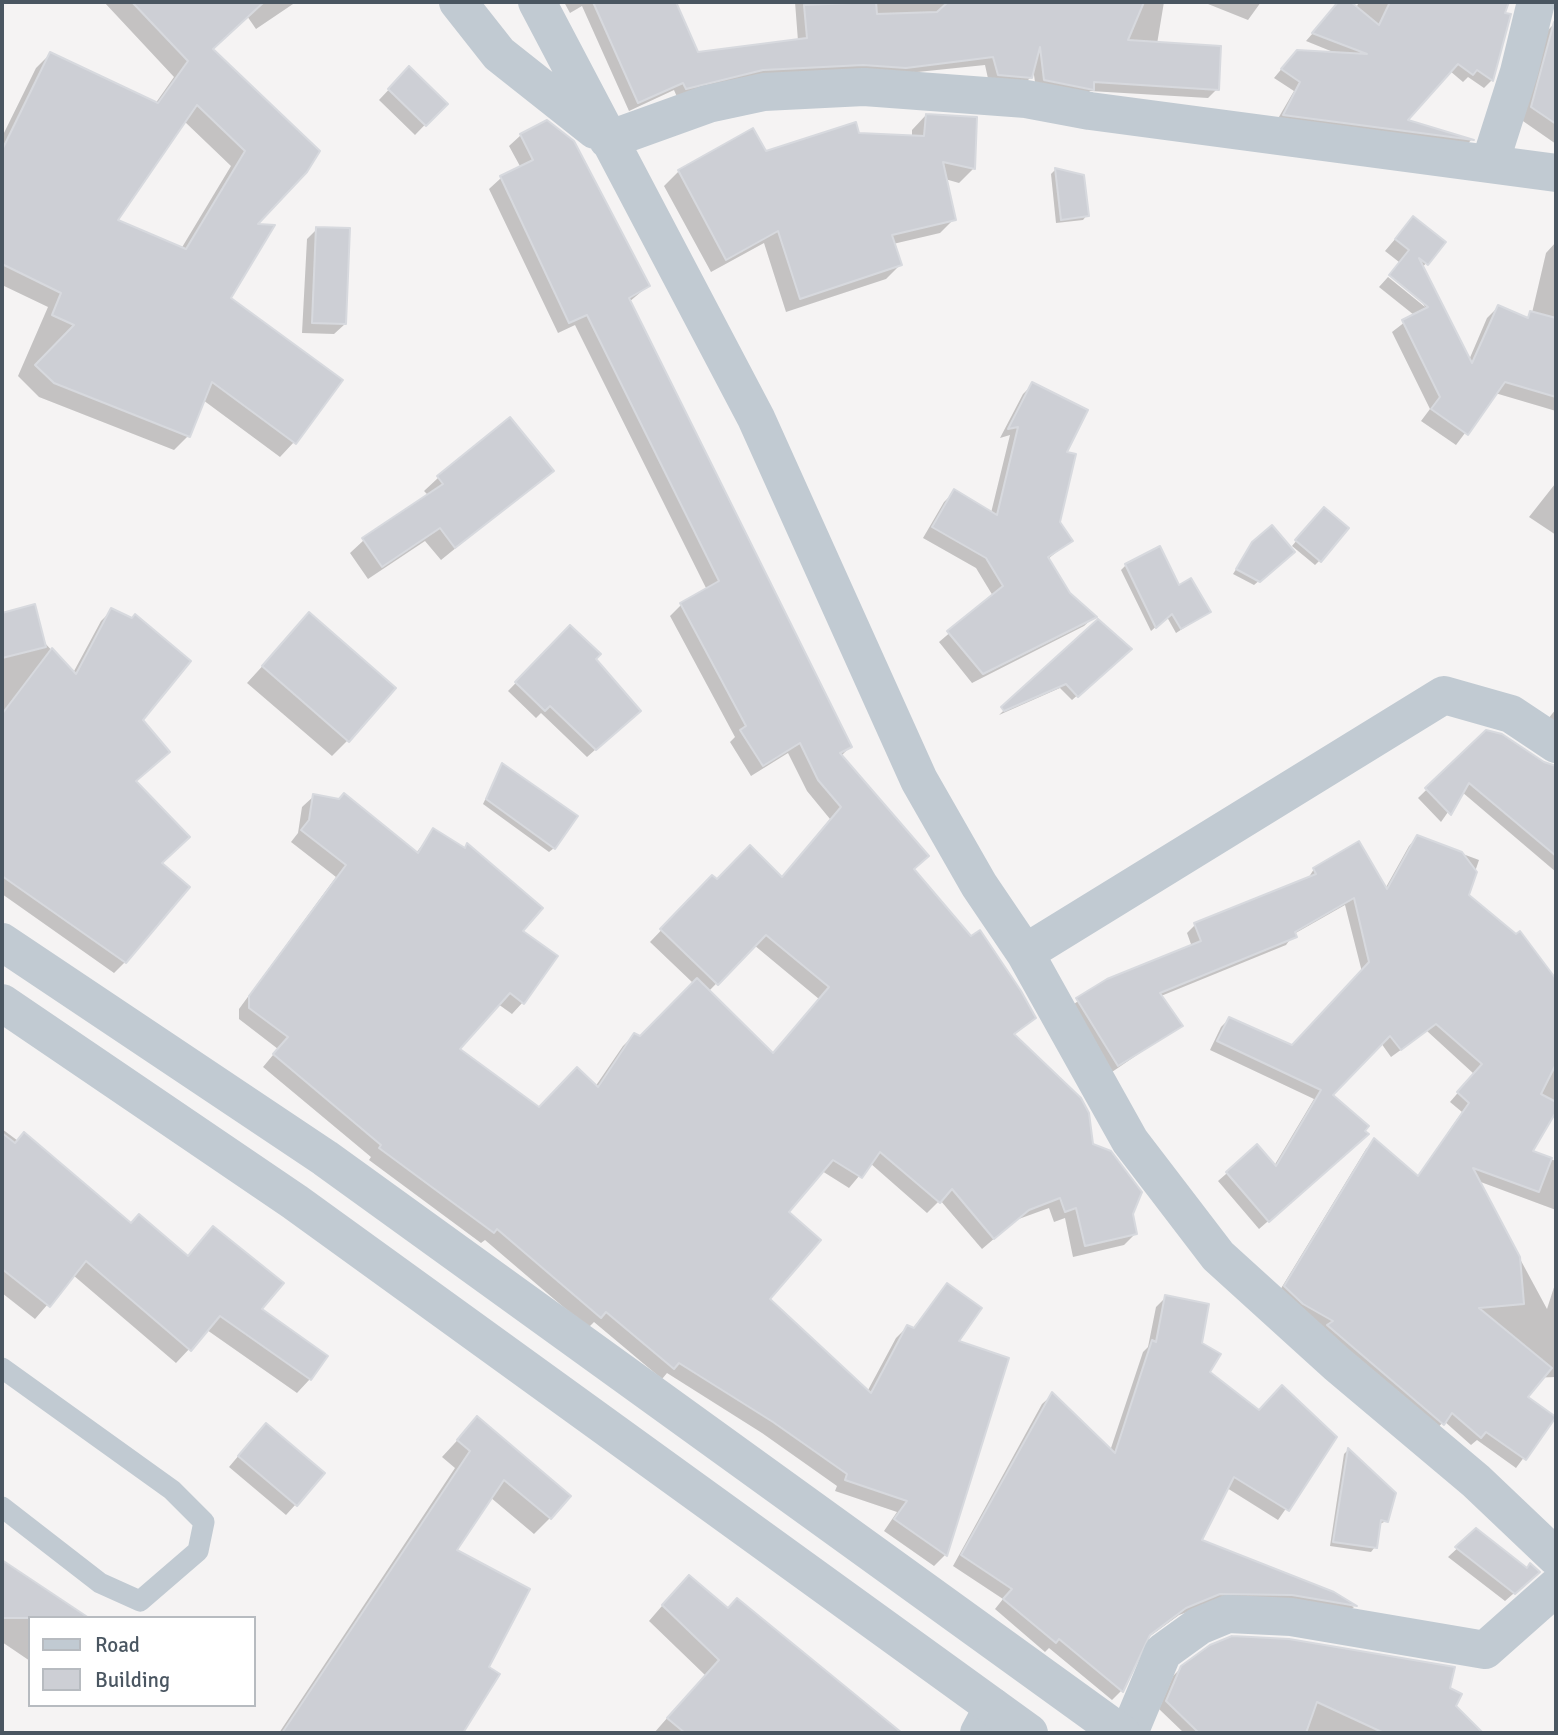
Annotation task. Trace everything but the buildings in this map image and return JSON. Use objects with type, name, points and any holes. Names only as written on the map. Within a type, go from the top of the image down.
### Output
[{"type":"street","points":[[458,2],[499,54],[608,140]]},
{"type":"street","points":[[537,2],[756,418],[919,780],[979,885],[1025,953],[1130,1141],[1218,1256],[1337,1364],[1476,1481],[1556,1557]]},
{"type":"street","points":[[1490,163],[1519,72],[1536,2]]},
{"type":"street","points":[[608,140],[708,104],[752,94],[864,87],[1026,99],[1090,111],[1556,173]]},
{"type":"street","points":[[1025,953],[1444,695],[1511,713],[1556,744]]},
{"type":"street","points":[[2,942],[325,1158],[1121,1733]]},
{"type":"street","points":[[2,1003],[296,1202],[986,1720],[1029,1733]]},
{"type":"street","points":[[1129,1733],[1163,1652],[1199,1626],[1228,1614],[1291,1617],[1485,1650],[1556,1587]]},
{"type":"lane","points":[[2,1367],[172,1490],[204,1522],[198,1552],[140,1601],[100,1583],[2,1507]]}]
